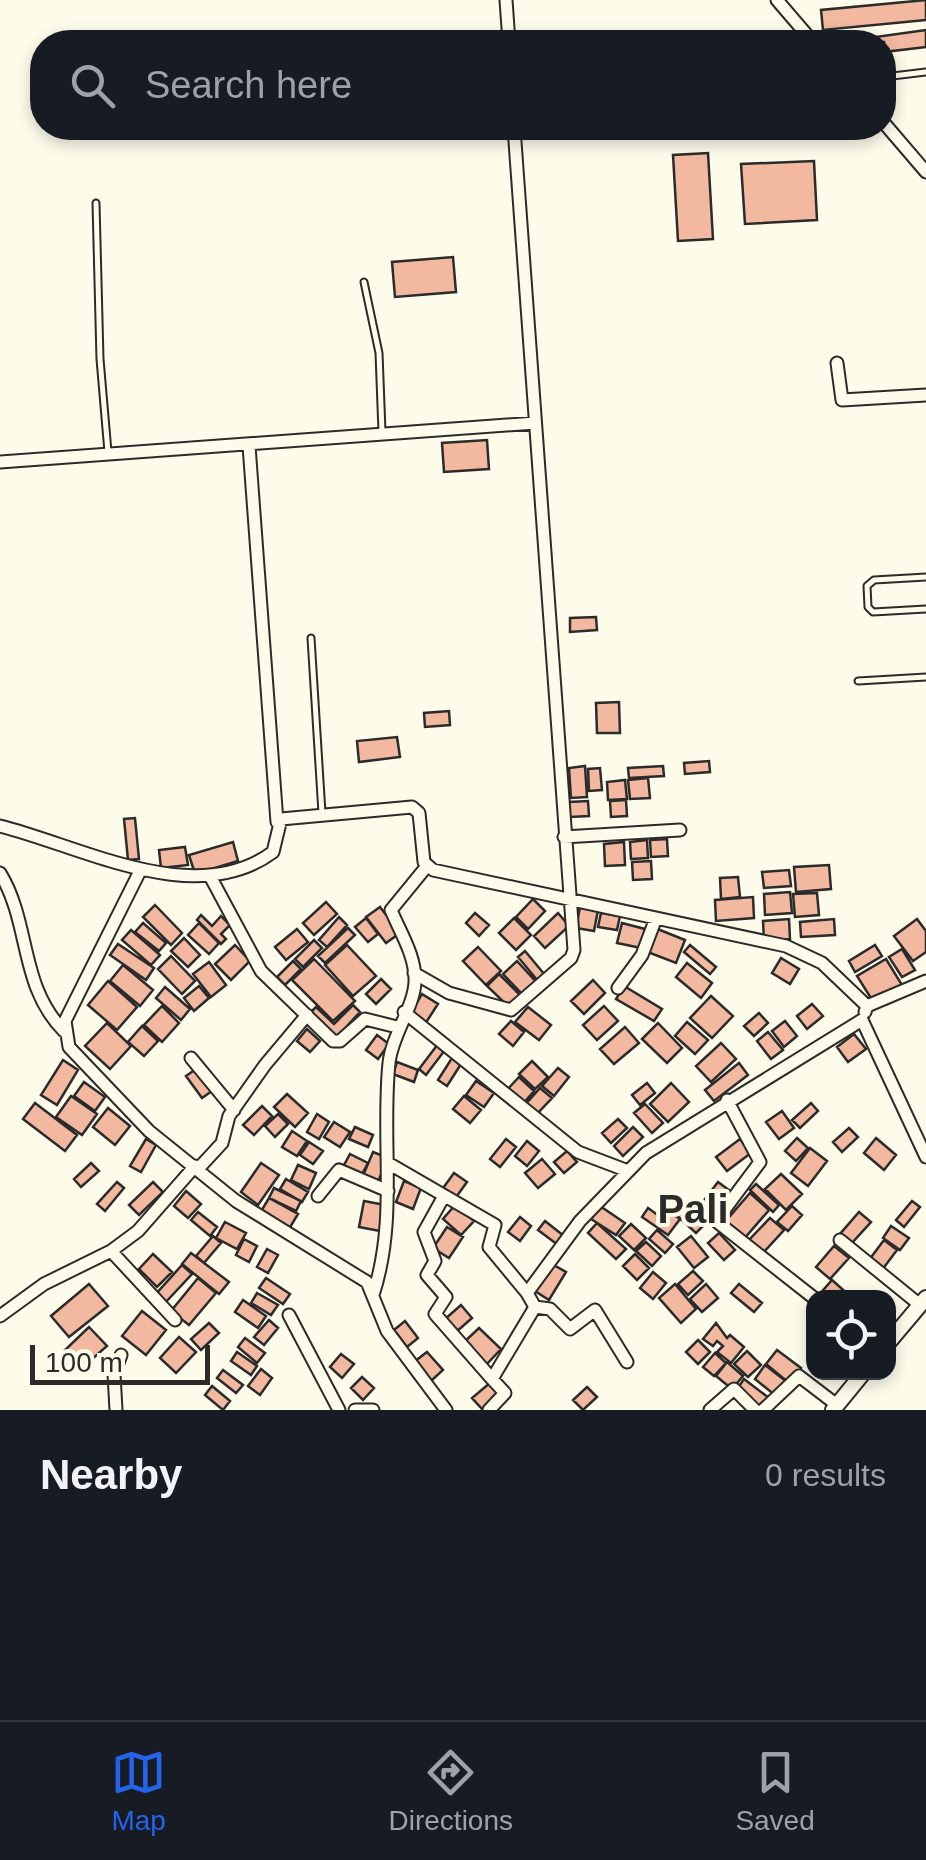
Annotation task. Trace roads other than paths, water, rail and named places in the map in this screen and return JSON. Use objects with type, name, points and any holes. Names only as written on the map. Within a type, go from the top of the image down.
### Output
[{"type":"street","points":[[506,0],[507,30]]},
{"type":"street","points":[[777,0],[803,30]]},
{"type":"street","points":[[896,137],[926,172]]},
{"type":"street","points":[[414,973],[449,992],[510,1010],[573,954],[515,140]]},
{"type":"street","points":[[837,362],[842,400],[926,395]]},
{"type":"street","points":[[0,462],[535,423]]},
{"type":"street","points":[[0,826],[57,840],[140,871],[210,876],[273,852],[277,822],[249,446]]},
{"type":"street","points":[[277,822],[415,808],[428,866]]},
{"type":"street","points":[[564,837],[680,830]]},
{"type":"street","points":[[428,866],[800,952],[822,963],[867,1006]]},
{"type":"street","points":[[373,1294],[383,1264],[389,1065],[397,1026],[415,986],[402,931],[390,910],[428,866]]},
{"type":"street","points":[[64,1031],[140,871]]},
{"type":"street","points":[[0,873],[16,914],[33,984],[51,1019],[64,1031],[69,1047],[117,1099],[236,1200],[367,1282],[387,1330],[446,1410]]},
{"type":"street","points":[[210,876],[253,960],[337,1042],[365,1019],[397,1026]]},
{"type":"street","points":[[618,988],[642,954],[656,918]]},
{"type":"street","points":[[526,1293],[580,1221],[646,1152],[862,1020],[867,1006],[926,981]]},
{"type":"street","points":[[404,1012],[578,1152],[628,1171]]},
{"type":"street","points":[[0,1316],[44,1284],[111,1250],[138,1231],[222,1142],[234,1110],[276,1050],[307,1015]]},
{"type":"street","points":[[862,1020],[926,1158]]},
{"type":"street","points":[[192,1058],[234,1110]]},
{"type":"street","points":[[728,1100],[760,1162],[716,1221],[806,1292]]},
{"type":"street","points":[[388,1163],[495,1225],[490,1247],[535,1308]]},
{"type":"street","points":[[318,1196],[340,1170],[388,1191]]},
{"type":"street","points":[[444,1196],[424,1232],[435,1261],[428,1275],[446,1297],[434,1314],[504,1394],[489,1410]]},
{"type":"street","points":[[840,1240],[923,1301],[896,1333]]},
{"type":"street","points":[[111,1250],[175,1320]]},
{"type":"street","points":[[492,1379],[535,1308]]},
{"type":"street","points":[[535,1308],[550,1309],[570,1329],[595,1310],[627,1362]]},
{"type":"street","points":[[289,1315],[339,1410]]},
{"type":"street","points":[[116,1410],[114,1382],[121,1355]]},
{"type":"street","points":[[763,1410],[800,1376],[835,1408],[858,1380]]},
{"type":"street","points":[[710,1410],[734,1389],[755,1410]]},
{"type":"street","points":[[355,1410],[373,1410]]},
{"type":"lane","points":[[896,76],[926,72]]},
{"type":"lane","points":[[96,203],[100,359],[108,456]]},
{"type":"lane","points":[[364,282],[378,353],[382,435]]},
{"type":"lane","points":[[926,577],[874,580],[867,586],[868,607],[873,612],[926,608]]},
{"type":"lane","points":[[311,638],[322,816]]},
{"type":"lane","points":[[858,681],[926,677]]},
{"type":"district","name":"Pali","points":[[693,1209]]}]
